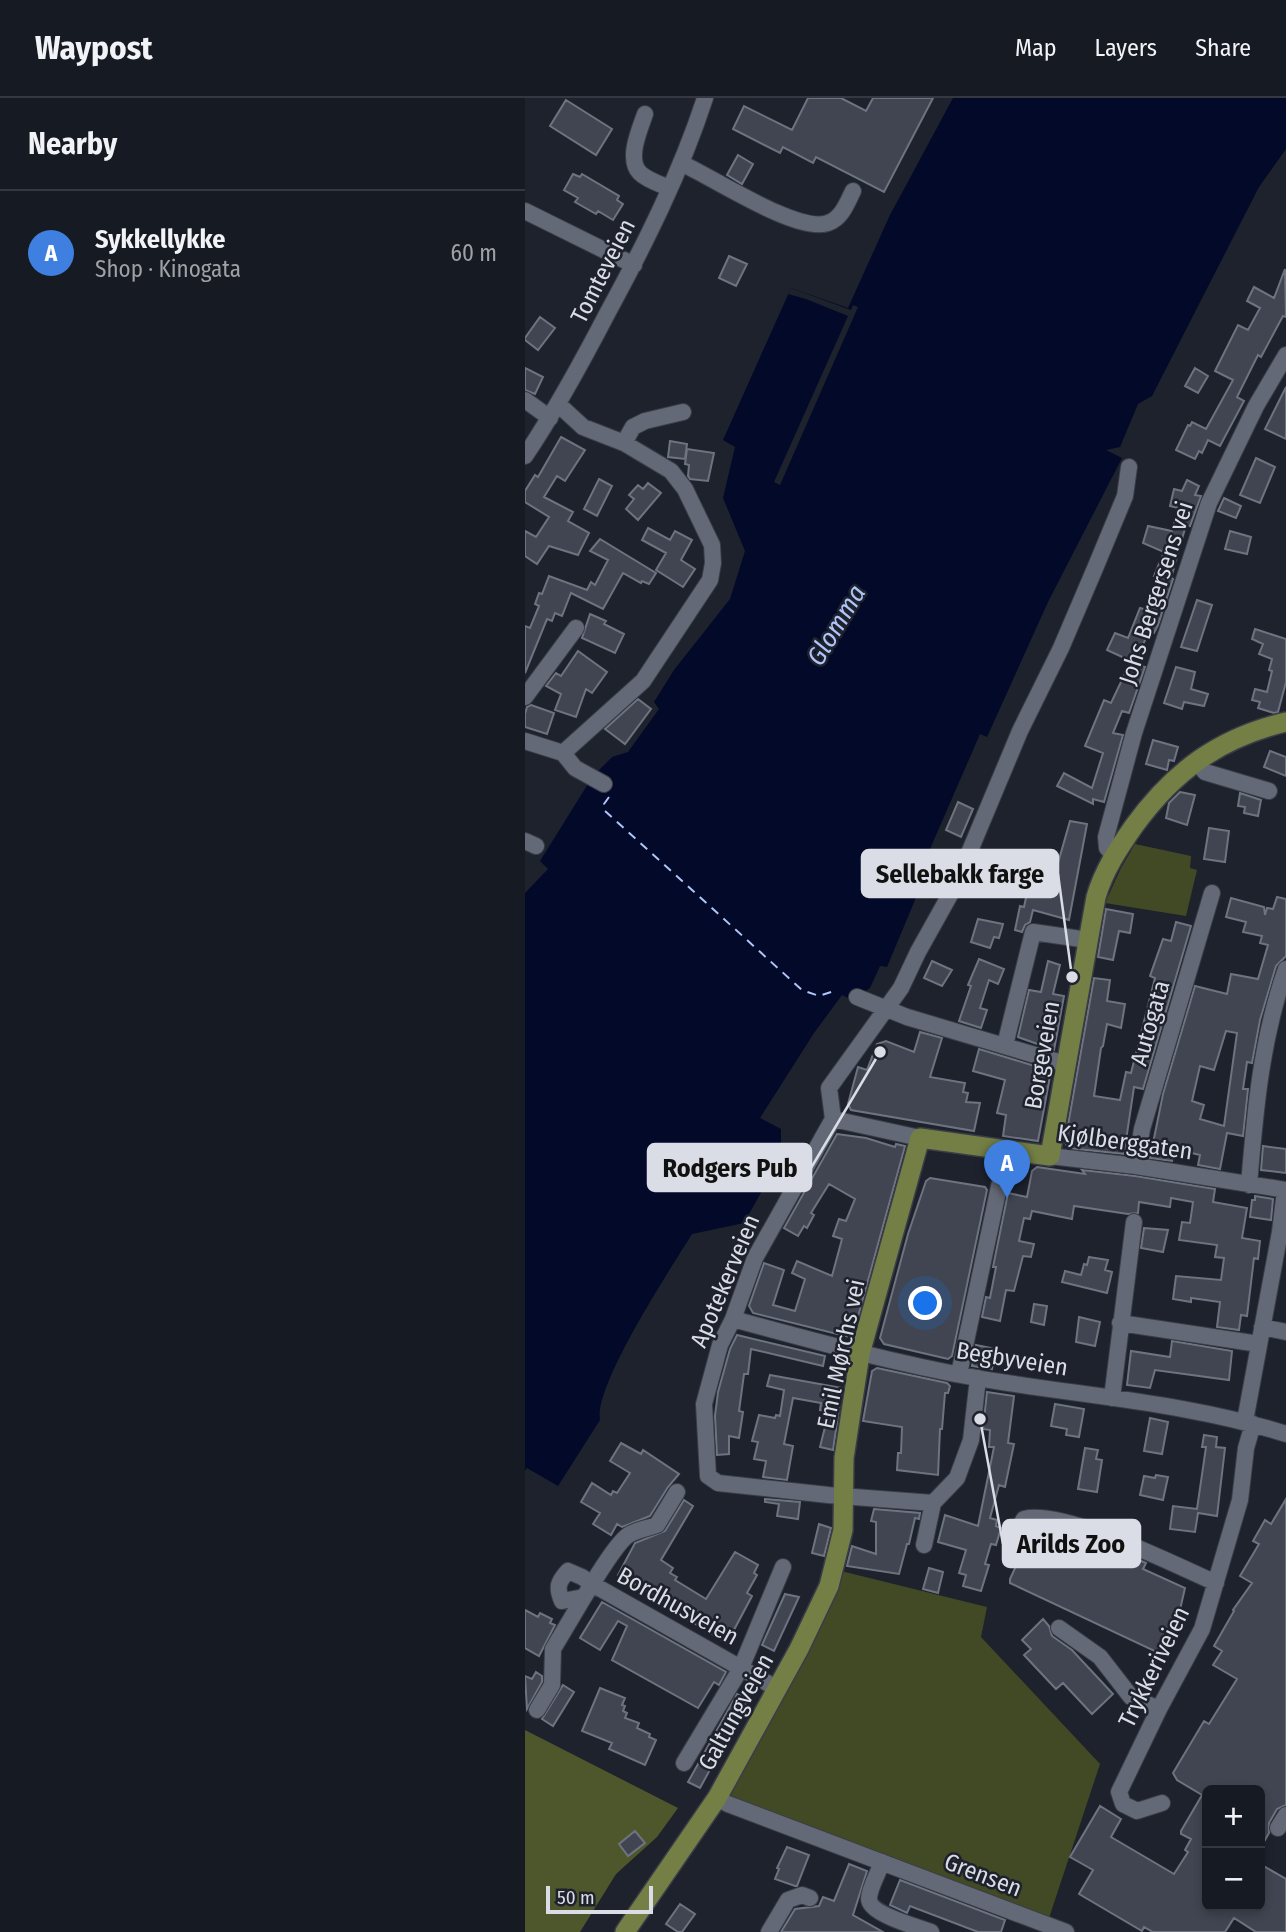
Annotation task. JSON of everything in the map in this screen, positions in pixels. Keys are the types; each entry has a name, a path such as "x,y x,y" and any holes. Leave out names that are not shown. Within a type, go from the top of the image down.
{"main road":[{"name":"Borgeveien","path":"1050,1156 1096,897 1102,877 1114,855 1169,784 1197,762 1237,737 1286,722"},
{"name":"Kjølberggaten","path":"920,1138 1050,1156"},
{"name":"Emil Mørchs vei","path":"845,1496 844,1458 860,1354 920,1138"},
{"name":"Galtungveien","path":"625,1932 717,1798 778,1689 829,1586 843,1530 845,1496"}],"street":[{"name":"Tomteveien","path":"525,456 554,412 634,265 681,163 705,98"},
{"path":"645,114 635,144 636,167 641,174 669,188"},
{"path":"681,163 776,213 806,225 818,226 839,217 853,191"},
{"path":"525,211 634,265"},
{"name":"Johs Bergersens vei","path":"1114,855 1107,848 1106,837 1127,759 1203,520 1256,406 1286,355"},
{"path":"525,400 624,443 671,471 685,489 712,545 710,580 643,681 562,753"},
{"path":"624,443 633,427 645,421 683,412"},
{"path":"833,1119 829,1088 901,988 956,884 1020,731 1061,649 1096,566 1125,496 1129,467"},
{"path":"525,698 576,628"},
{"path":"525,741 562,753 575,768 604,784"},
{"path":"1197,762 1205,772 1269,791"},
{"name":"Autogata","path":"1136,1166 1142,1129 1212,893"},
{"path":"1005,1045 1033,932 1088,940"},
{"path":"1249,1185 1254,1113 1265,1044 1275,1001 1286,970"},
{"path":"857,997 886,1010 1065,1064"},
{"name":"Kjølberggaten","path":"833,1119 920,1138"},
{"name":"Apotekerveien","path":"833,1119 755,1258 733,1320 720,1345 704,1404 708,1476 718,1483 845,1496"},
{"path":"959,1374 1007,1149"},
{"name":"Kjølberggaten","path":"1050,1156 1136,1166 1286,1190"},
{"name":"Trykkeriveien","path":"1162,1803 1137,1811 1123,1804 1119,1792 1202,1629 1240,1500 1261,1336 1286,1190"},
{"path":"1112,1398 1134,1222"},
{"name":"Begbyveien","path":"733,1320 860,1354 978,1378 1249,1422 1286,1434"},
{"path":"1120,1323 1261,1336 1286,1332"},
{"path":"924,1545 933,1503 957,1478 971,1440 978,1378"},
{"path":"537,1710 552,1685 553,1649 606,1559 628,1534 657,1525 677,1492"},
{"path":"845,1496 933,1503"},
{"path":"1014,1538 1024,1519 1038,1516 1101,1533 1216,1583"},
{"path":"684,1763 741,1668 783,1567"},
{"name":"Bordhusveien","path":"588,1591 778,1689"},
{"path":"1059,1628 1100,1657 1131,1697 1159,1709"},
{"name":"Grensen","path":"717,1798 1066,1932"},
{"path":"882,1862 869,1898 871,1906 879,1912 931,1932"},
{"path":"769,1932 788,1900 802,1895 810,1898"}],"green space":[{"path":"1135,844 1191,856 1190,868 1197,870 1186,916 1105,903"},
{"path":"841,1571 987,1607 981,1637 1100,1764 1048,1921 726,1796"},
{"path":"525,1730 678,1808 657,1837 616,1874 580,1932 525,1932"}],"water":[{"name":"Glomma","path":"953,98 1286,98 1286,149 1259,187 1152,396 1138,404 1120,447 1106,450 1122,458 1048,602 987,737 980,734 930,849 949,857 946,867 926,859 921,874 925,876 887,967 880,966 870,988 855,1001 842,995 814,1033 760,1118 781,1129 781,1157 744,1223 692,1234 621,1355 601,1403 600,1420 558,1486 527,1468 525,1471 525,893 548,869 540,861 593,776 612,757 628,752 659,709 654,702 674,670 730,599 745,551 723,498 735,447 723,440 791,288 848,308 890,215"}],"pier":[{"path":"791,288 851,310 853,305 858,307 780,485 774,482 848,316 788,294"}],"building":[{"path":"808,98 841,98 866,111 873,98 933,98 884,192 816,157 813,163 783,147 780,153 733,129 744,106 792,130"},
{"path":"566,100 612,129 596,155 550,126"},
{"path":"738,155 753,164 742,184 727,175"},
{"path":"573,174 580,177 582,174 619,196 617,200 623,204 613,220 575,202 578,198 564,190"},
{"path":"729,256 747,264 736,286 719,278"},
{"path":"1285,269 1286,317 1283,316 1261,357 1258,355 1237,397 1244,401 1220,446 1208,440 1202,453 1199,451 1195,459 1176,450 1192,422 1206,429 1233,380 1215,371 1238,325 1248,330 1260,308 1247,301 1254,287 1274,298"},
{"path":"540,317 555,328 538,350 525,338"},
{"path":"525,368 543,377 535,394 525,390"},
{"path":"1195,368 1208,376 1198,393 1185,386"},
{"path":"1286,387 1286,439 1265,429"},
{"path":"561,437 585,450 565,481 557,476 544,497 573,512 568,521 589,533 578,555 549,546 537,564 525,556 525,531 536,537 549,517 525,502 525,491 535,475 538,477"},
{"path":"670,441 687,444 685,459 668,457"},
{"path":"687,449 714,453 708,481 690,479 688,476 689,465 685,464"},
{"path":"1256,458 1275,467 1260,503 1240,495"},
{"path":"599,479 612,486 597,516 584,509"},
{"path":"1187,480 1199,486 1195,495 1201,496 1190,526 1186,525 1158,625 1154,633 1149,631 1135,663 1145,667 1129,713 1122,711 1113,733 1123,735 1104,802 1093,799 1093,804 1057,786 1064,773 1092,788 1103,753 1085,746 1104,700 1111,703 1131,661 1107,650 1115,633 1128,638 1140,608 1148,610 1158,577 1154,576 1164,552 1143,543 1148,526 1172,531 1178,508 1170,506 1174,489 1182,491"},
{"path":"648,483 661,493 638,520 626,509 634,499 629,495 638,485 643,489"},
{"path":"1224,498 1241,506 1236,518 1218,511"},
{"path":"648,528 670,540 675,531 692,540 681,560 695,569 683,587 656,570 666,553 642,540"},
{"path":"1230,531 1251,537 1247,554 1225,549"},
{"path":"600,539 656,573 649,584 642,581 641,583 623,573 603,609 571,593 562,616 555,613 552,621 547,619 525,673 525,626 530,628 539,606 535,604 539,593 542,594 549,576 587,590 591,582 595,585 608,560 590,551"},
{"path":"1197,600 1212,605 1197,651 1181,647"},
{"path":"590,614 624,634 615,653 582,638"},
{"path":"1255,629 1286,639 1286,682 1278,712 1258,708 1260,702 1252,700 1255,689 1267,692 1272,671 1269,670 1272,659 1259,654 1263,644 1252,639"},
{"path":"578,651 607,672 592,693 586,689 576,717 555,710 561,694 546,686 556,673 561,676"},
{"path":"1176,667 1195,672 1191,689 1208,694 1204,706 1184,702 1182,709 1164,703"},
{"path":"638,699 651,709 625,744 605,729"},
{"path":"531,705 554,713 547,734 525,727 525,714 527,707"},
{"path":"1153,740 1178,747 1174,761 1169,760 1167,770 1146,764"},
{"path":"1270,751 1286,757 1286,776 1264,767"},
{"path":"1180,792 1195,795 1187,825 1166,818 1169,803"},
{"path":"1240,793 1261,800 1258,816 1244,813 1245,807 1238,806"},
{"path":"958,802 973,809 961,837 946,830"},
{"path":"1070,821 1087,824 1069,920 1033,910 1030,922 1022,932 1015,930 1020,906 1024,907 1030,879 1052,884"},
{"path":"1209,828 1229,831 1225,862 1204,859"},
{"path":"1277,897 1286,899 1286,956 1276,966 1260,1020 1252,1063 1247,1062 1243,1089 1248,1089 1243,1136 1227,1133 1220,1169 1198,1165 1200,1155 1175,1149 1172,1161 1150,1158 1163,1094 1195,986 1227,994 1231,974 1258,979 1268,945 1260,943 1262,936 1243,932 1246,922 1226,917 1231,898 1264,907 1265,915 1267,908 1273,909","holes":["1226,1031 1237,1033 1224,1126 1200,1119 1204,1105 1192,1101 1200,1066 1214,1070"]},
{"path":"1106,909 1133,914 1130,933 1119,931 1113,960 1098,957"},
{"path":"978,919 1003,924 999,938 994,937 990,948 971,942"},
{"path":"1176,922 1191,926 1143,1089 1134,1087 1124,1154 1068,1148 1065,1142 1094,978 1110,980 1107,1001 1125,1004 1121,1028 1107,1024 1094,1096 1120,1100 1126,1072 1131,1073 1155,978 1150,976 1163,939 1171,941"},
{"path":"979,959 1004,969 998,984 989,980 980,1008 987,1010 981,1028 959,1021 971,986 968,985"},
{"path":"932,961 952,970 942,986 924,978"},
{"path":"1048,961 1060,965 1053,994 1064,996 1054,1050 1018,1037 1029,990 1041,992"},
{"path":"920,1032 942,1038 930,1077 965,1083 963,1092 968,1093 966,1102 980,1103 974,1131 851,1110 848,1104 858,1067 867,1070 877,1044 886,1041 914,1052"},
{"path":"979,1049 1051,1071 1038,1141 1003,1136 1006,1115 997,1113 1005,1080 973,1071"},
{"path":"837,1134 866,1138 895,1147 896,1144 905,1146 853,1335 849,1337 753,1313 749,1306 764,1263 784,1270 773,1305 795,1311 805,1279 792,1273 797,1261 832,1276 842,1239 833,1236 839,1219 846,1221 855,1199 829,1184 811,1213 814,1215 807,1228 804,1226 798,1236 784,1228"},
{"path":"1263,1146 1286,1149 1286,1173 1261,1170"},
{"path":"1037,1167 1085,1174 1082,1170 1135,1176 1215,1189 1213,1202 1247,1208 1242,1238 1260,1241 1258,1259 1254,1258 1247,1316 1241,1315 1239,1330 1217,1327 1220,1302 1191,1298 1191,1302 1173,1299 1176,1276 1221,1280 1224,1258 1215,1257 1217,1245 1179,1240 1182,1222 1190,1223 1193,1202 1171,1198 1170,1207 1139,1202 1138,1213 1128,1214 1074,1206 1072,1219 1032,1211 1030,1219 1024,1218 1019,1241 1034,1244 1031,1257 1023,1256 1014,1291 1006,1290 1000,1321 982,1317 986,1297 990,1298 996,1267 993,1267 1008,1193 1027,1197 1032,1171"},
{"path":"930,1178 985,1187 987,1190 952,1356 948,1359 884,1344 880,1338 908,1234 926,1181"},
{"path":"1255,1196 1273,1199 1271,1220 1250,1217"},
{"path":"1144,1228 1168,1230 1163,1252 1141,1248"},
{"path":"1089,1257 1108,1260 1105,1270 1112,1272 1107,1293 1062,1282 1065,1271 1081,1275"},
{"path":"1034,1304 1047,1306 1044,1325 1031,1322"},
{"path":"1079,1317 1100,1322 1095,1346 1076,1342"},
{"path":"737,1335 825,1356 823,1366 751,1349 748,1374 744,1374 739,1411 743,1412 739,1438 729,1436 729,1454 717,1455 715,1416 718,1392 730,1349"},
{"path":"1172,1341 1232,1351 1229,1380 1155,1370 1150,1388 1127,1385 1131,1351 1170,1357"},
{"path":"976,1345 996,1349 992,1369 972,1366"},
{"path":"877,1368 947,1383 950,1386 948,1393 945,1393 940,1429 938,1475 897,1470 902,1427 863,1421 872,1371"},
{"path":"770,1375 842,1388 833,1450 820,1447 829,1411 820,1410 821,1403 793,1398 784,1444 793,1446 787,1480 763,1477 766,1461 754,1459 758,1442 752,1441 759,1415 775,1418 776,1415 780,1416 784,1390 767,1386"},
{"path":"987,1392 1014,1396 1008,1443 1014,1444 1005,1487 999,1485 990,1518 997,1520 996,1526 1001,1528 996,1545 991,1544 985,1564 989,1565 981,1591 963,1586 966,1575 959,1573 966,1550 938,1542 945,1515 978,1526 994,1447 989,1447 990,1430 983,1429"},
{"path":"1055,1404 1084,1409 1079,1437 1066,1435 1067,1429 1051,1426"},
{"path":"1150,1418 1168,1422 1162,1454 1144,1451"},
{"path":"1204,1435 1217,1437 1216,1447 1225,1448 1217,1516 1198,1513 1195,1532 1170,1529 1173,1506 1197,1509 1206,1447 1202,1447"},
{"path":"621,1443 641,1454 643,1450 679,1474 650,1516 622,1527 617,1524 611,1535 593,1524 600,1513 581,1502 592,1483 611,1495 613,1491 617,1493 630,1473 610,1461"},
{"path":"1085,1448 1098,1450 1096,1459 1102,1460 1097,1492 1078,1489"},
{"path":"1156,1475 1168,1477 1163,1500 1140,1495 1144,1476 1155,1478"},
{"path":"765,1499 800,1502 798,1519 777,1516 779,1504 765,1502"},
{"path":"1286,1499 1286,1805 1277,1809 1269,1823 1269,1833 1265,1840 1265,1785 1202,1785 1202,1795 1177,1780 1173,1773 1204,1721 1209,1724 1237,1679 1213,1665 1222,1651 1214,1646 1233,1610 1252,1583 1240,1576 1259,1544 1253,1541 1265,1520 1271,1524"},
{"path":"684,1500 693,1506 661,1560 673,1568 670,1573 677,1577 675,1580 706,1599 735,1552 758,1565 754,1573 757,1575 747,1593 752,1596 727,1643 669,1608 671,1605 618,1575 635,1543 665,1531"},
{"path":"874,1509 920,1513 919,1519 915,1518 899,1574 847,1566 852,1546 876,1554 876,1522 871,1521"},
{"path":"819,1524 831,1528 824,1556 812,1553"},
{"path":"1033,1529 1063,1532 1096,1547 1097,1543 1116,1550 1146,1563 1143,1569 1185,1588 1179,1614 1182,1615 1163,1655 1010,1583"},
{"path":"929,1568 943,1572 938,1593 923,1589"},
{"path":"785,1594 799,1597 774,1651 762,1645"},
{"path":"602,1602 726,1672 719,1685 714,1682 698,1708 612,1660 627,1626 618,1621 600,1650 580,1638"},
{"path":"525,1610 538,1617 540,1613 552,1619 550,1623 555,1625 539,1656 525,1648"},
{"path":"1043,1619 1052,1636 1072,1650 1113,1694 1092,1714 1063,1683 1056,1689 1024,1655 1031,1649 1022,1640"},
{"path":"536,1672 542,1676 542,1682 527,1709 525,1676 532,1679"},
{"path":"563,1685 574,1692 553,1726 542,1719"},
{"path":"600,1688 625,1698 622,1705 625,1706 623,1711 627,1713 625,1718 639,1723 637,1728 656,1740 645,1765 609,1749 612,1743 582,1731"},
{"path":"737,1694 748,1700 700,1788 688,1782"},
{"path":"1202,1795 1202,1911 1265,1911 1265,1867 1286,1879 1286,1932 1256,1932 1234,1918 1225,1932 1153,1932 1144,1927 1142,1931 1079,1894 1093,1870 1070,1857 1100,1806 1121,1819 1111,1837 1174,1874 1188,1852 1185,1850 1191,1839 1181,1834"},
{"path":"635,1831 645,1843 628,1856 619,1844"},
{"path":"787,1847 809,1855 797,1886 775,1879"},
{"path":"849,1864 867,1871 853,1915 883,1932 781,1932 795,1909 819,1906 823,1897 834,1901"},
{"path":"900,1880 1005,1920 1001,1932 978,1932 910,1906 907,1913 890,1905"},
{"path":"680,1904 695,1914 682,1932 678,1932 666,1924"}],"ferry route":[{"path":"609,797 604,804 604,810 802,990 819,996 834,991"}],"place":[{"name":"Sellebakk farge","path":"1072,977"},
{"name":"Rodgers Pub","path":"880,1052"},
{"name":"Sykkellykke","path":"1007,1198"},
{"name":"Arilds Zoo","path":"980,1419"}]}
